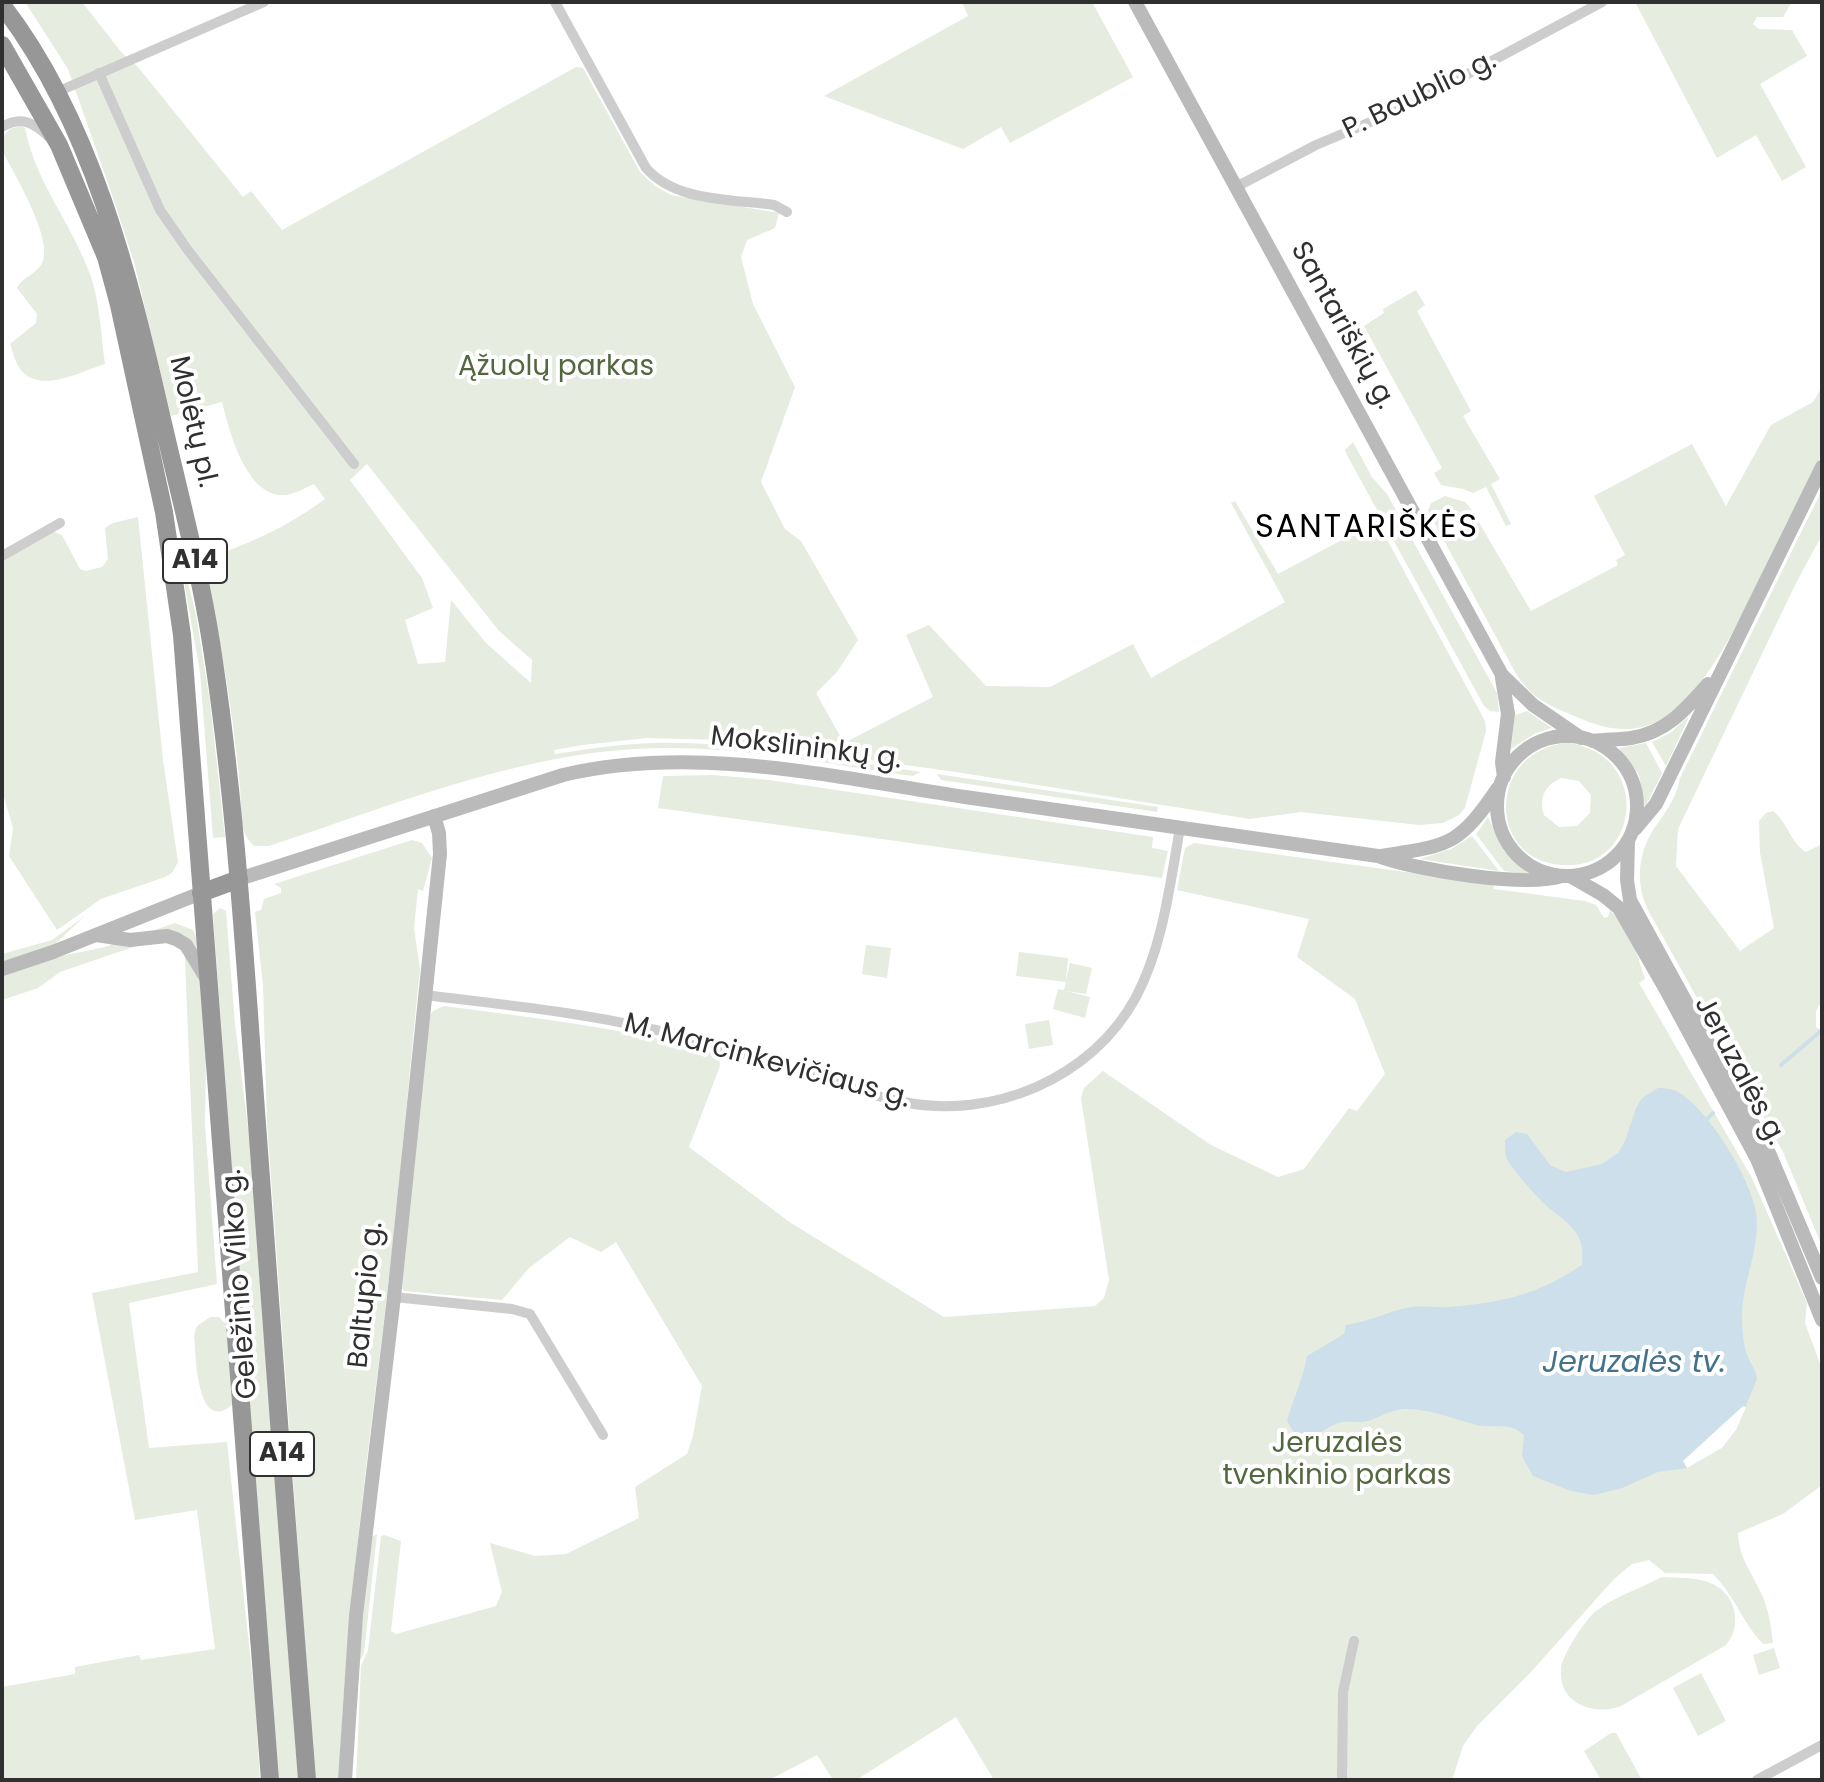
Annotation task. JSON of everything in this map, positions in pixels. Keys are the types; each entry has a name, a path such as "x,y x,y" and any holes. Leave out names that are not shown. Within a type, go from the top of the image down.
{"highway":[{"name":"Molėtų pl.","path":"2,5 57,92 106,212 135,299 211,642 239,879"},
{"name":"Molėtų pl.","path":"2,45 59,145 106,257 119,305 164,512 182,635 201,893"},
{"path":"201,893 239,879"},
{"name":"Geležinio Vilko g.","path":"239,879 307,1780"},
{"name":"Geležinio Vilko g.","path":"201,893 270,1780"}],"main road":[{"name":"Santariškių g.","path":"1135,2 1502,675 1533,705 1587,740"},
{"path":"1719,672 1679,715 1658,730 1628,739 1587,740 1566,736 1536,744 1523,752 1503,781 1498,802 1498,818 1510,846 1532,867 1566,876 1598,869 1620,853 1656,804 1822,467"},
{"name":"Santariškių g.","path":"1502,675 1508,714 1502,762 1503,781"},
{"path":"1587,740 1618,759 1634,786 1637,801 1630,837"},
{"name":"Mokslininkų g.","path":"239,879 578,772 615,764 663,760 776,769 1378,856 1409,866 1527,882 1566,876"},
{"name":"Mokslininkų g.","path":"1378,856 1431,848 1456,838 1479,816 1503,781"},
{"name":"Baltupio g.","path":"345,1780 356,1616 394,1297 440,854 434,816"},
{"name":"Jeruzalės g.","path":"1630,837 1627,880 1630,900 1769,1153 1822,1278"},
{"name":"Jeruzalės g.","path":"1566,876 1603,895 1619,908 1757,1159 1822,1320"},
{"path":"2,969 201,893"},
{"path":"95,935 130,940 167,936 176,939 186,945 208,981"}],"street":[{"path":"57,92 264,2"},
{"path":"555,2 646,168 657,181 676,191 774,205 787,212"},
{"name":"P. Baublio g.","path":"1236,187 1316,145 1406,107 1602,2"},
{"path":"99,73 160,210 354,464"},
{"path":"2,127 12,121 30,122 59,145"},
{"path":"2,556 60,523"},
{"name":"M. Marcinkevičiaus g.","path":"425,995 629,1022 903,1102 941,1106 989,1102 1038,1088 1059,1076 1097,1046 1125,1014 1136,997 1153,955 1180,828"},
{"path":"394,1297 512,1309 530,1314 603,1435"},
{"path":"1342,1780 1343,1692 1354,1641"},
{"path":"1757,1780 1822,1745"}],"green space":[{"name":"Ąžuolų parkas","path":"25,2 82,2 243,197 251,191 282,230 576,67 583,68 640,172 655,186 671,195 779,213 775,228 747,240 741,257 753,304 795,387 761,482 785,529 801,541 858,640 837,672 816,693 844,743 933,697 906,635 929,625 986,686 1050,687 1133,644 1151,678 1285,602 1231,503 1235,501 1278,574 1377,521 1485,721 1486,731 1465,808 1459,815 1443,823 1419,825 1301,812 1250,819 956,772 723,740 647,738 554,750 555,754 641,744 720,745 921,772 913,776 774,755 704,749 634,749 587,754 495,773 269,846 254,846 245,833 241,818 230,701 203,560 266,534 325,499 314,484 285,495 271,493 260,486 235,445 222,402 171,416 134,262 68,69","holes":["367,464 499,631 532,660 531,683 486,643 451,600 445,662 418,664 405,620 433,608 422,578 350,480"]},
{"path":"962,2 1092,2 1133,77 1010,143 1001,127 963,149 824,96 968,16"},
{"path":"1635,2 1792,2 1783,17 1757,17 1753,24 1759,29 1792,30 1807,56 1760,84 1806,167 1782,181 1756,135 1717,158"},
{"path":"25,128 37,167 91,277 105,364 49,381 28,377 15,360 10,344 36,323 37,314 17,288 41,265 44,250 37,221 2,150 2,137 10,129"},
{"path":"1416,290 1425,305 1417,311 1471,411 1463,416 1500,479 1491,484 1511,524 1506,526 1486,487 1473,493 1441,485 1434,473 1442,468 1364,326 1384,313 1383,309"},
{"path":"1822,387 1822,447 1814,472 1716,661 1678,707 1648,725 1617,729 1597,725 1558,709 1527,688 1515,672 1428,511 1431,503 1445,496 1465,502 1531,611 1618,565 1616,560 1625,555 1594,496 1692,444 1726,506 1771,425 1813,402"},
{"path":"1353,442 1372,477 1387,494 1497,693 1499,712 1490,711 1484,706 1347,455 1345,450"},
{"path":"1822,490 1822,535 1678,829 1676,866 1740,951 1774,928 1760,853 1759,821 1766,813 1773,811 1806,852 1822,844 1822,1000 1816,1011 1816,1027 1822,1031 1822,1246 1783,1152 1649,912 1641,889 1640,866 1651,833 1675,796 1680,778"},
{"path":"138,517 163,760 178,862 172,873 165,877 101,899 57,930 9,856 13,828 2,790 2,561 52,531 62,535 80,569 86,571 102,567 108,559 105,528"},
{"path":"174,525 196,615 210,702 225,837 213,838 200,672"},
{"path":"1527,711 1552,728 1534,734 1511,749 1515,715"},
{"path":"1688,717 1666,766 1652,742 1670,733"},
{"path":"1568,743 1595,752 1614,768 1624,788 1626,810 1621,832 1608,850 1588,862 1562,865 1537,859 1519,845 1509,826 1506,804 1511,783 1522,764 1542,750","holes":["1561,778 1579,781 1591,795 1590,813 1577,826 1559,827 1544,815 1544,793"]},
{"path":"1646,743 1662,773 1645,807 1639,775 1619,748"},
{"path":"937,774 1158,807 1157,812 941,780"},
{"path":"713,775 769,780 1153,837 1152,848 1168,851 1162,878 658,808 663,776"},
{"path":"1488,817 1504,851 1532,875 1504,871 1476,834"},
{"path":"1472,836 1499,871 1420,859 1451,849"},
{"path":"412,840 422,843 432,858 423,891 418,889 414,928 420,969 353,1591 339,1780 315,1780 267,1123 263,986 255,912 261,910 264,899 281,893 281,888 274,884"},
{"name":"Jeruzalės tvenkinio parkas","path":"1194,843 1493,884 1494,889 1585,901 1596,905 1604,918 1608,917 1610,910 1615,915 1635,948 1645,979 1639,983 1752,1178 1807,1303 1805,1323 1822,1369 1822,1485 1783,1514 1738,1533 1743,1557 1766,1605 1773,1643 1763,1644 1713,1574 1665,1573 1649,1560 1632,1564 1614,1579 1531,1672 1477,1726 1463,1746 1452,1780 994,1780 956,1717 856,1780 833,1780 817,1755 769,1780 356,1780 361,1666 368,1650 381,1536 401,1541 391,1631 396,1634 496,1606 502,1592 490,1543 535,1556 566,1554 639,1518 635,1487 687,1454 702,1386 616,1242 601,1252 570,1237 529,1268 502,1300 404,1291 428,1018 433,1011 444,1006 548,1020 651,1037 719,1053 720,1066 689,1147 791,1223 944,1317 1095,1306 1104,1298 1109,1280 1081,1098 1084,1088 1103,1071 1211,1145 1278,1177 1304,1169 1349,1108 1357,1111 1385,1074 1355,999 1297,957 1309,919 1177,890 1185,848"},
{"path":"220,908 226,911 235,1024 251,1151 298,1780 277,1780 213,914"},
{"path":"85,916 54,945 2,963 2,954 52,940"},
{"path":"175,923 193,930 198,941 206,1049 205,1124 217,1284 129,1303 149,1448 227,1442 255,1700 260,1780 2,1780 2,1687 75,1674 75,1667 139,1655 141,1660 215,1649 197,1510 135,1520 92,1293 198,1272 184,937 177,932 60,972 38,988 2,1000 2,976 57,957 105,947"},
{"path":"866,945 891,948 887,978 862,974"},
{"path":"1019,952 1068,958 1066,980 1070,963 1092,968 1086,994 1066,991 1090,997 1085,1018 1053,1009 1058,989 1064,990 1066,982 1016,976"},
{"path":"1049,1020 1053,1045 1029,1049 1025,1024"},
{"path":"210,1317 219,1317 226,1324 232,1405 220,1411 211,1409 205,1401 196,1358 194,1335 197,1326"},
{"path":"377,1534 364,1653 358,1664 372,1537"},
{"path":"1662,1577 1691,1578 1717,1586 1734,1609 1732,1637 1726,1645 1621,1706 1589,1708 1572,1699 1562,1681 1562,1663 1586,1622 1611,1601"},
{"path":"1774,1648 1780,1668 1759,1675 1753,1655"},
{"path":"1701,1673 1726,1721 1698,1736 1673,1688"},
{"path":"1611,1733 1616,1733 1642,1780 1601,1780 1584,1751"}],"water":[{"name":"Jeruzalės tv.","path":"1658,1088 1674,1090 1688,1099 1713,1127 1736,1163 1756,1212 1756,1238 1742,1314 1745,1347 1757,1379 1736,1430 1722,1448 1687,1468 1658,1472 1622,1488 1594,1495 1571,1491 1533,1476 1522,1456 1524,1435 1507,1427 1477,1425 1432,1412 1404,1409 1367,1421 1338,1423 1305,1440 1295,1434 1287,1421 1307,1356 1344,1334 1346,1325 1411,1307 1448,1307 1518,1296 1550,1284 1582,1265 1579,1237 1514,1170 1506,1157 1505,1140 1516,1132 1527,1134 1550,1165 1566,1172 1602,1164 1618,1153 1642,1098"}],"pier":[{"path":"1743,1406 1746,1407 1736,1430 1722,1448 1687,1468 1683,1461"}],"waterway":[{"path":"1781,1065 1822,1030"},
{"path":"1707,1119 1713,1113"}],"district":[{"name":"SANTARIŠKĖS","path":"1367,529"}]}
